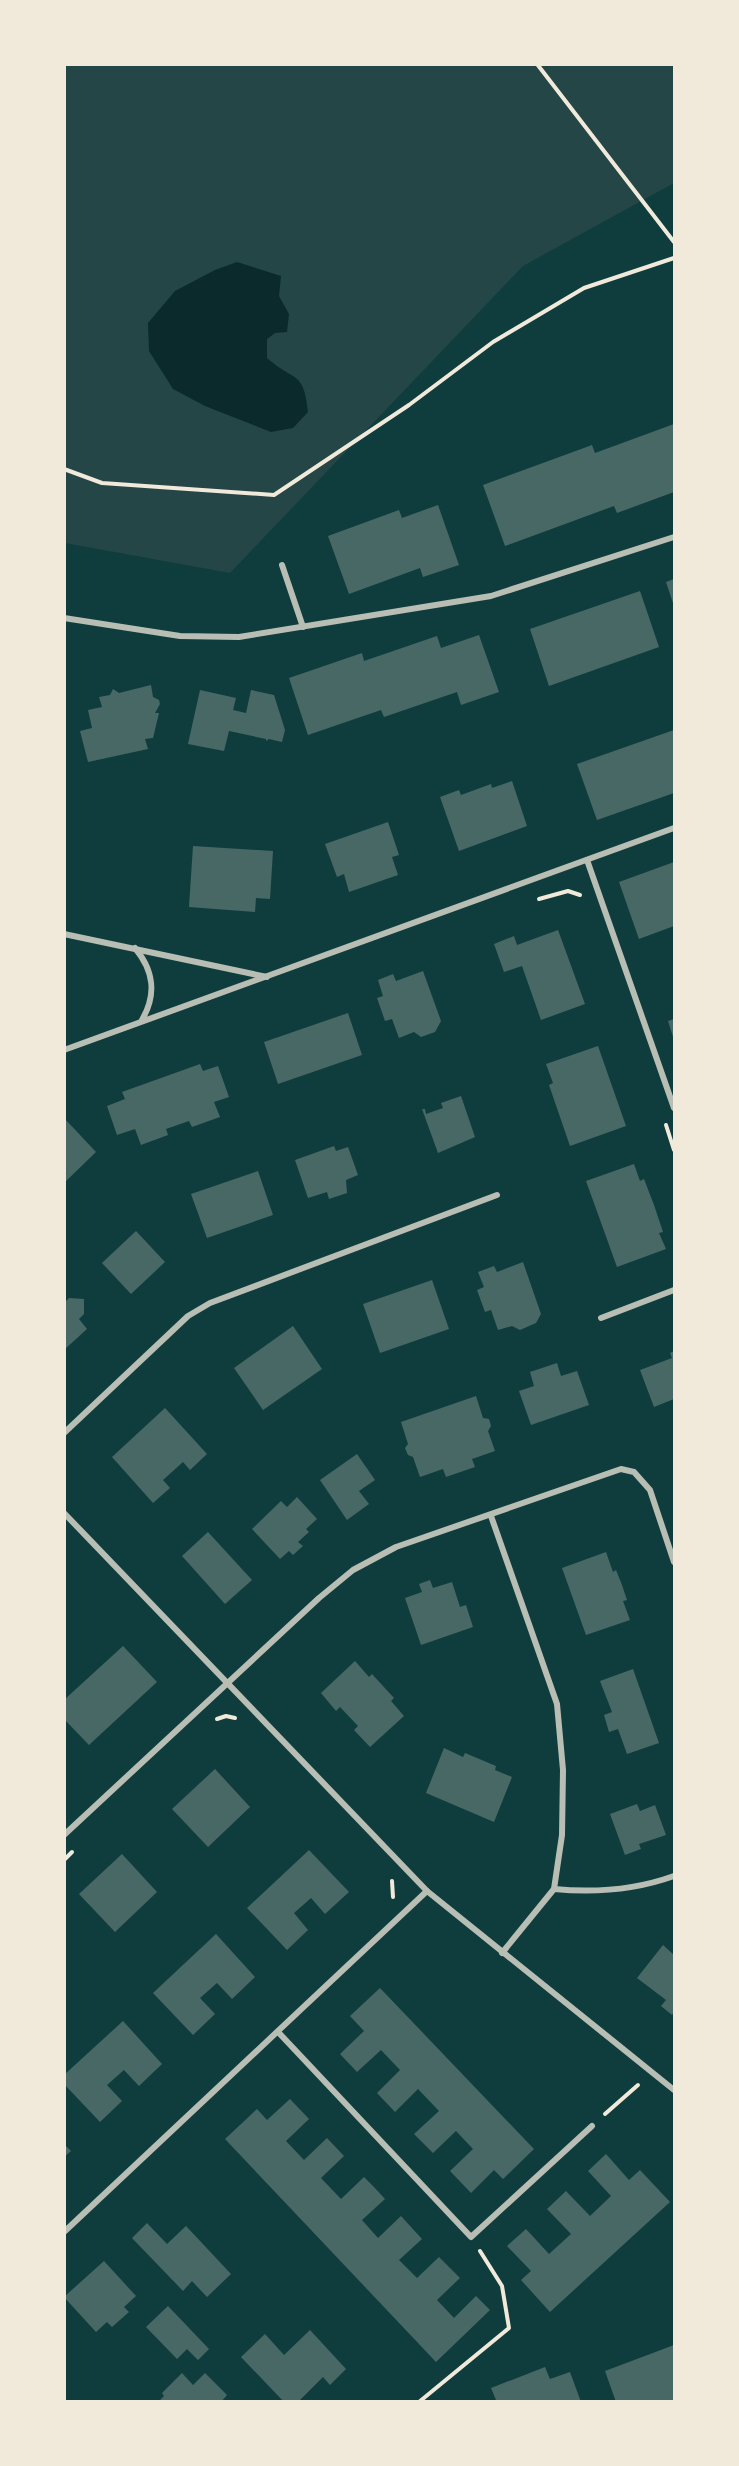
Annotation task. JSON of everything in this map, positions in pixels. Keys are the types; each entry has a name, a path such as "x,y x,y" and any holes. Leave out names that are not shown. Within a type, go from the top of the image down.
{"street":[{"path":"64,618 180,636 239,637 492,596 675,537"},
{"path":"282,565 303,627"},
{"path":"64,1050 675,828"},
{"path":"587,860 675,1108"},
{"path":"64,934 268,977"},
{"path":"135,948 149,968 152,982 152,999 142,1021"},
{"path":"64,1433 188,1316 210,1303 497,1195"},
{"path":"601,1318 675,1290"},
{"path":"64,1835 319,1598 353,1570 396,1547 491,1516 621,1468 634,1472 650,1490 675,1562"},
{"path":"64,1514 427,1892 675,2090"},
{"path":"491,1516 557,1704 563,1770 562,1834 554,1889 502,1953"},
{"path":"554,1889 593,1891 621,1889 675,1876"},
{"path":"64,2232 427,1892"},
{"path":"279,2033 471,2237 592,2126"}],"path":[{"path":"537,64 675,242"},
{"path":"64,469 102,483 274,495 410,405 493,342 584,288 675,258"},
{"path":"532,902 568,891 578,893 588,900"},
{"path":"663,1116 675,1150"},
{"path":"213,1721 226,1716 236,1719"},
{"path":"64,1860 73,1852"},
{"path":"392,1880 394,1892 391,1903 403,1914"},
{"path":"629,2077 647,2092"},
{"path":"592,2126 638,2084"},
{"path":"419,2402 509,2328 501,2286 471,2237"}],"shaded area":[{"path":"64,65 674,65 674,183 523,266 230,573 65,543"},
{"path":"237,262 281,276 279,296 289,314 287,332 275,333 267,339 267,358 296,378 304,389 308,412 293,428 271,432 205,406 173,389 149,351 148,323 175,291 215,270"}],"building":[{"path":"674,424 674,492 617,513 614,506 505,546 483,485 592,445 595,453"},
{"path":"438,505 459,565 423,577 420,568 349,594 328,536 399,510 402,518"},
{"path":"674,579 674,606 666,582"},
{"path":"640,591 659,647 549,686 530,629"},
{"path":"479,635 499,692 461,705 457,692 384,717 381,710 308,735 289,678 362,653 364,661 437,636 441,648"},
{"path":"151,685 153,697 159,700 160,704 155,713 159,713 153,738 145,739 148,749 88,762 80,731 92,728 88,710 102,707 99,697 110,695 113,689 119,693"},
{"path":"200,690 236,698 233,710 246,713 251,690 274,695 285,730 282,742 269,739 266,741 266,739 229,731 224,751 188,744"},
{"path":"674,730 674,793 597,820 577,764"},
{"path":"512,781 527,826 459,851 440,797 459,790 461,795 491,784 492,788"},
{"path":"388,822 399,855 392,857 398,875 349,892 344,874 337,877 325,844"},
{"path":"193,846 273,851 270,899 256,898 255,912 189,907"},
{"path":"674,862 674,926 639,939 619,882"},
{"path":"558,930 585,1004 541,1020 522,966 504,972 494,944 514,936 517,945"},
{"path":"423,971 441,1021 435,1032 421,1037 414,1032 399,1038 392,1019 385,1021 377,998 383,996 378,980 393,974 396,981"},
{"path":"348,1013 362,1055 278,1084 264,1042"},
{"path":"674,1019 674,1040 668,1021"},
{"path":"598,1046 626,1126 570,1146 549,1085 553,1083 546,1064"},
{"path":"200,1064 203,1071 218,1066 229,1097 214,1102 220,1117 192,1127 189,1121 166,1129 168,1135 141,1145 135,1129 117,1135 107,1106 125,1099 122,1092"},
{"path":"461,1096 475,1137 438,1153 422,1109 425,1109 426,1114 443,1108 441,1103"},
{"path":"64,1118 96,1152 64,1183"},
{"path":"334,1146 336,1151 348,1147 358,1175 346,1180 347,1193 329,1199 327,1192 308,1198 295,1160"},
{"path":"634,1164 640,1181 644,1179 654,1205 663,1232 659,1233 666,1249 617,1267 586,1181"},
{"path":"258,1171 273,1215 207,1238 191,1194"},
{"path":"136,1231 165,1262 131,1294 102,1263"},
{"path":"523,1262 541,1314 536,1323 520,1330 512,1326 498,1330 491,1310 485,1312 477,1290 484,1287 478,1272 494,1266 497,1272"},
{"path":"432,1280 449,1329 380,1353 363,1304"},
{"path":"69,1298 84,1299 84,1314 79,1319 87,1329 64,1350 64,1303"},
{"path":"293,1326 322,1369 263,1410 234,1368"},
{"path":"674,1351 674,1399 654,1407 640,1370 672,1358 670,1353"},
{"path":"557,1363 561,1376 577,1371 589,1405 531,1425 519,1391 534,1386 530,1372"},
{"path":"476,1396 483,1418 489,1419 491,1426 488,1431 495,1451 472,1459 475,1467 446,1477 443,1469 420,1477 413,1457 408,1455 405,1448 408,1444 401,1422"},
{"path":"165,1408 207,1454 190,1470 183,1462 163,1480 170,1488 153,1503 112,1457"},
{"path":"357,1454 375,1480 359,1491 369,1504 347,1520 320,1480"},
{"path":"297,1497 317,1519 306,1529 309,1532 298,1542 303,1546 293,1555 289,1551 280,1559 252,1529 281,1501 287,1507"},
{"path":"208,1532 252,1580 225,1604 182,1556"},
{"path":"606,1552 613,1572 616,1570 622,1585 627,1600 623,1601 630,1620 586,1635 562,1568"},
{"path":"430,1580 433,1588 452,1582 460,1607 466,1605 473,1627 421,1645 405,1598 422,1592 419,1584"},
{"path":"123,1646 157,1682 89,1745 64,1719 64,1700"},
{"path":"355,1661 369,1677 372,1674 394,1698 391,1701 404,1716 370,1747 354,1730 358,1726 340,1707 336,1711 321,1693"},
{"path":"633,1669 659,1743 627,1754 618,1729 609,1732 604,1715 612,1712 600,1681"},
{"path":"444,1748 463,1757 465,1753 496,1766 495,1770 512,1777 494,1822 426,1793"},
{"path":"215,1769 250,1807 208,1847 172,1809"},
{"path":"637,1804 640,1811 655,1805 666,1835 639,1844 641,1849 625,1855 610,1814"},
{"path":"309,1850 349,1892 325,1914 311,1898 294,1913 308,1930 287,1950 247,1908"},
{"path":"122,1854 157,1892 115,1932 79,1894"},
{"path":"216,1934 255,1977 232,1999 217,1983 200,1998 215,2014 193,2035 153,1993"},
{"path":"663,1945 674,1955 674,2012 672,2015 661,2006 666,2000 637,1978"},
{"path":"380,1988 534,2149 503,2179 494,2170 471,2193 450,2171 473,2149 456,2131 433,2153 414,2134 439,2111 418,2089 395,2112 377,2093 400,2070 381,2050 357,2072 340,2054 364,2031 350,2016"},
{"path":"123,2021 162,2064 139,2086 124,2070 107,2085 122,2101 100,2122 64,2084 64,2075"},
{"path":"290,2099 309,2119 286,2141 304,2160 327,2138 344,2156 321,2178 341,2199 364,2177 374,2187 385,2199 362,2220 378,2238 401,2216 422,2239 399,2260 417,2278 439,2257 460,2278 437,2300 454,2318 476,2296 490,2310 436,2362 225,2139 257,2109 267,2120"},
{"path":"64,2144 71,2151 64,2157"},
{"path":"606,2154 629,2180 640,2170 670,2202 550,2312 521,2280 531,2271 507,2246 526,2229 549,2254 571,2234 547,2209 566,2191 590,2216 611,2196 588,2171"},
{"path":"147,2223 167,2244 186,2226 231,2274 207,2297 192,2281 183,2291 132,2238"},
{"path":"104,2261 136,2296 124,2307 129,2312 112,2327 107,2322 96,2332 64,2297"},
{"path":"168,2306 209,2349 198,2360 187,2349 177,2359 146,2327"},
{"path":"310,2330 346,2369 330,2385 323,2377 298,2402 284,2402 241,2357 265,2334 284,2355"},
{"path":"674,2345 674,2402 616,2402 605,2371"},
{"path":"545,2367 550,2379 570,2372 581,2402 491,2402 496,2400 491,2388"},
{"path":"182,2373 193,2385 205,2373 227,2395 221,2402 158,2402 164,2396 162,2393"}]}
